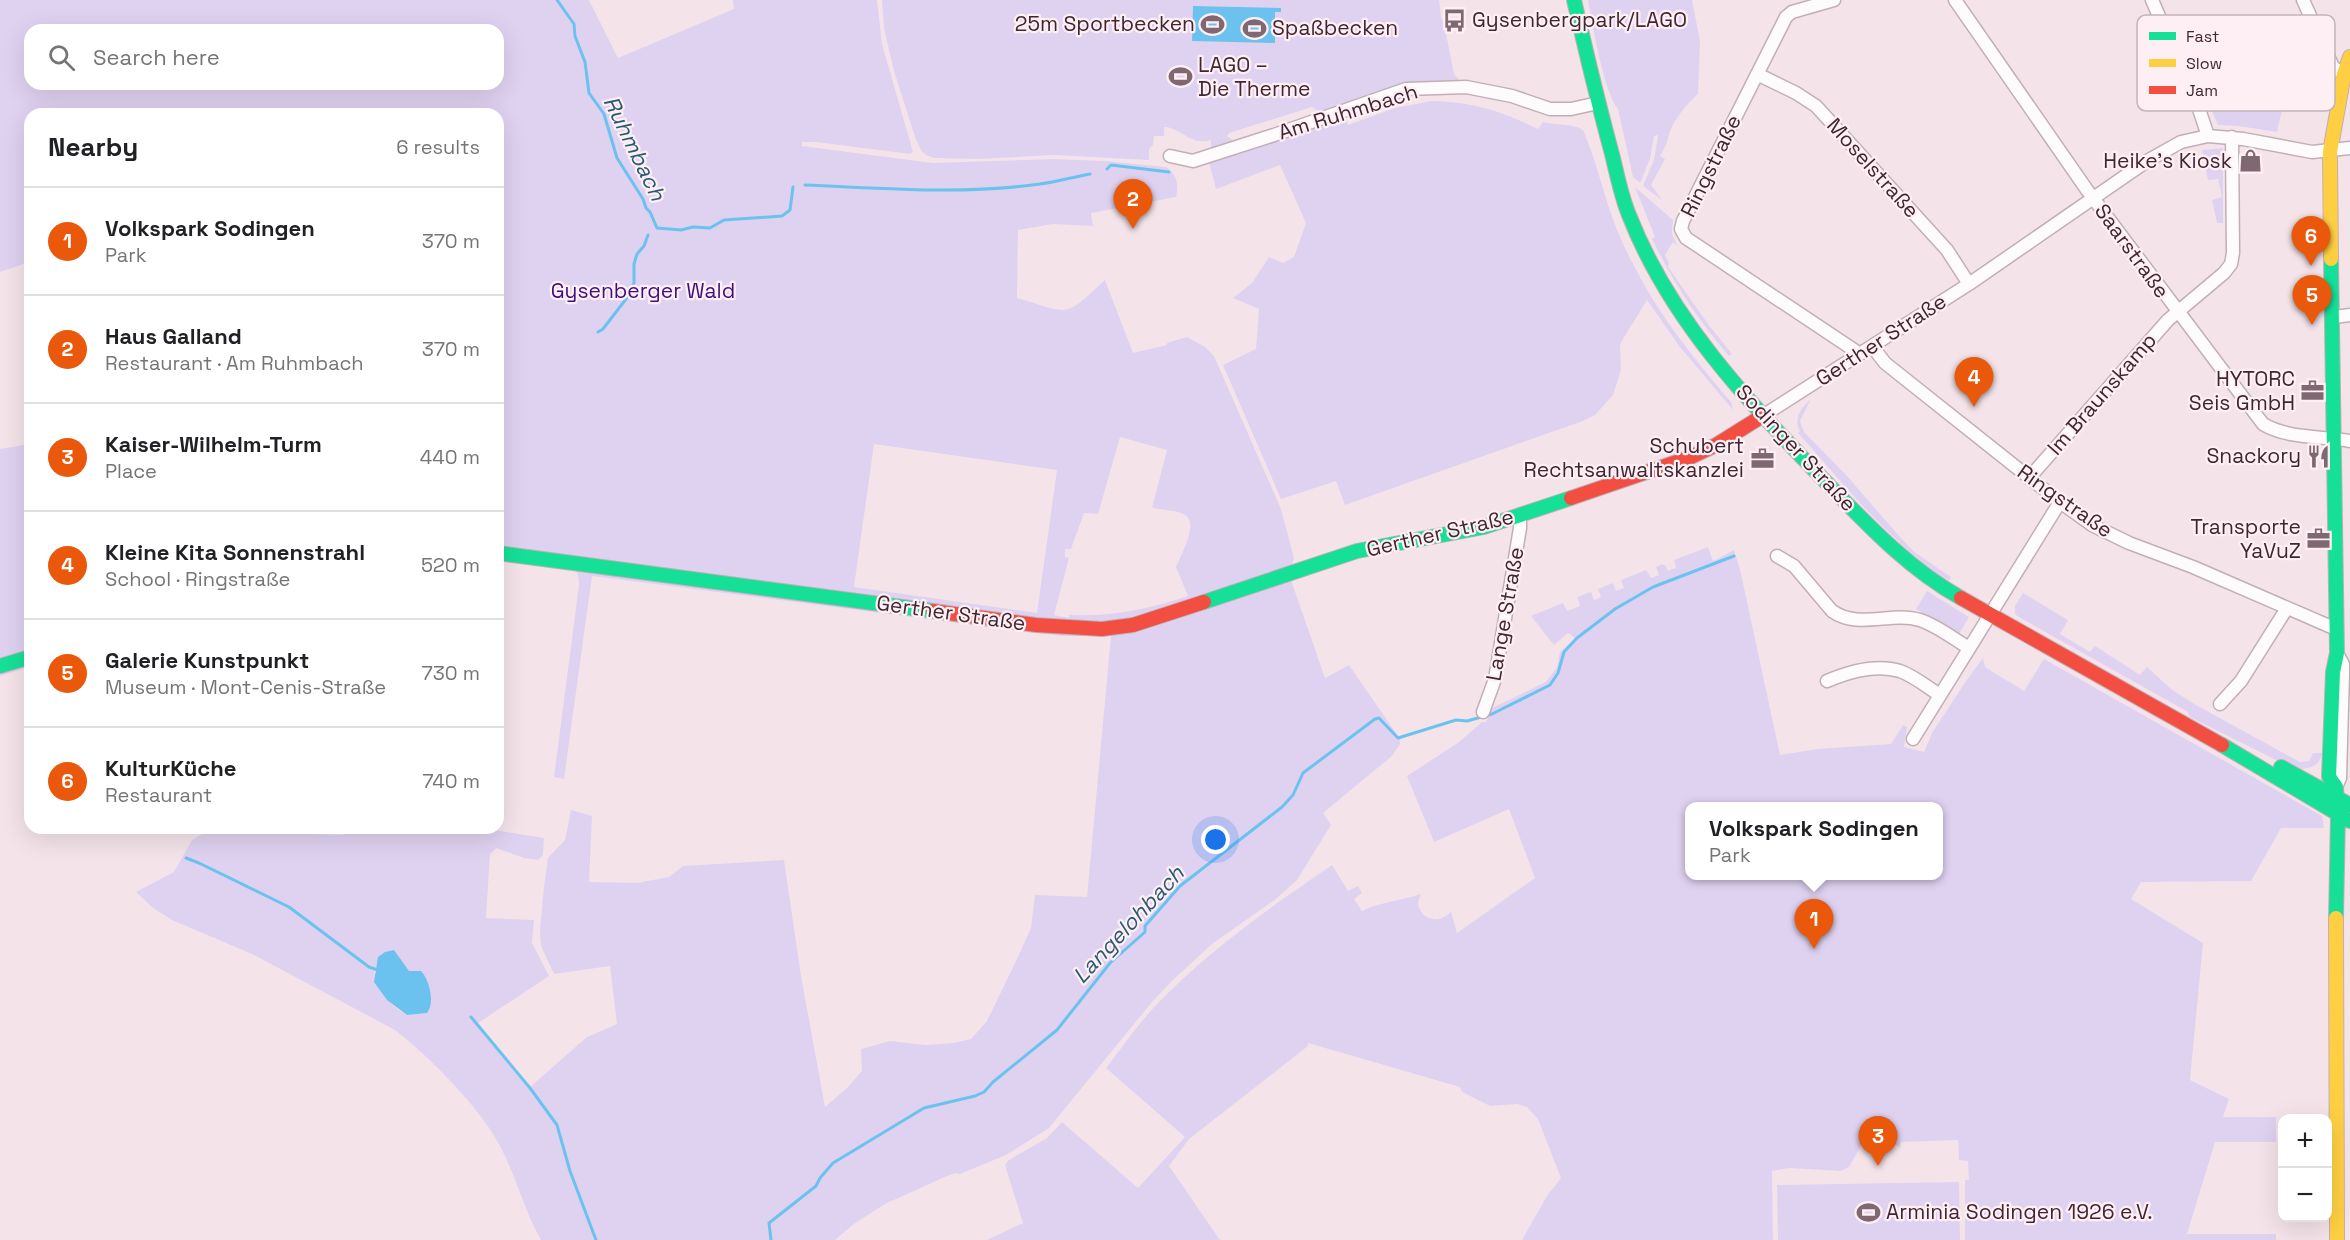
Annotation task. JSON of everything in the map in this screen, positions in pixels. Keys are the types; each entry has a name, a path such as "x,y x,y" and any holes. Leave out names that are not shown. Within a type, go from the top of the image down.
{"street":[{"name":"Sodinger Straße","path":"1574,0 1623,197 1641,246 1655,273 1701,343 1782,436 1890,546 1939,586 2211,737 2344,818"},
{"name":"Ringstraße","path":"1834,0 1792,12 1786,17 1683,220 1681,229 1686,238 1860,354"},
{"name":"Saarstraße","path":"1955,0 2092,198 2264,424 2288,434 2350,441"},
{"path":"2152,0 2158,15"},
{"path":"2303,0 2310,15"},
{"path":"2337,1240 2335,946 2344,818 2329,777 2332,672 2341,650 2336,629 2334,317 2330,152 2344,74 2350,57"},
{"path":"2335,68 2344,74"},
{"name":"Moselstraße","path":"1757,74 1796,93 1816,106 1947,250 1969,284"},
{"name":"Am Ruhmbach","path":"1170,156 1193,161 1406,89 1466,87 1512,96 1550,109 1571,109 1598,103"},
{"path":"2200,111 2208,136"},
{"name":"Gerther Straße","path":"504,555 1036,625 1102,629 1143,622 1357,551 1484,527 1691,457 1716,445 1969,284 2147,161 2189,140 2208,136 2232,137 2312,152 2330,152 2350,148"},
{"name":"Im Braunskamp","path":"2029,478 2168,320 2224,273 2232,260 2232,137"},
{"path":"2334,317 2350,315"},
{"name":"Ringstraße","path":"1872,346 1885,363 2029,478 2092,525 2129,543 2193,567 2336,629"},
{"path":"1913,740 2060,502"},
{"name":"Lange Straße","path":"1483,712 1495,679 1520,528 1520,515"},
{"path":"1777,556 1794,566 1838,616 1856,620 1918,620 1969,648"},
{"path":"2220,704 2241,681 2287,608"},
{"path":"0,666 24,659"},
{"path":"1827,681 1856,671 1890,669 1906,674 1940,695"},
{"name":"Sodinger Straße","path":"2211,737 2242,747 2336,792 2350,805"}],"green space":[{"name":"Gysenberger Wald","path":"0,0 589,0 618,58 734,9 733,0 877,0 882,44 913,152 910,154 816,142 802,142 802,146 933,163 1053,159 1105,161 1166,167 1173,173 1177,188 1176,197 1091,213 1093,226 1053,224 1018,230 1017,298 1052,309 1069,309 1105,280 1133,353 1167,345 1167,343 1187,337 1205,347 1214,356 1281,509 1294,558 1291,580 1325,678 1349,665 1400,739 1400,744 1392,756 1323,813 1331,825 1297,880 1276,899 1212,944 1173,980 1152,1002 1049,1128 1006,1155 960,1174 947,1176 885,1204 855,1223 835,1240 541,1240 507,1160 493,1134 461,1093 407,1040 395,1030 252,954 172,920 153,908 136,892 174,872 192,840 202,834 504,834 504,832 544,838 543,855 538,860 524,858 496,848 490,854 486,918 534,920 532,943 549,976 478,1023 530,1087 587,1037 617,1024 610,966 554,974 541,946 540,931 548,858 565,840 571,810 592,816 589,882 637,883 669,877 683,866 784,860 801,976 825,1107 862,1071 861,1049 890,1041 925,1045 971,1039 987,1021 1031,928 1035,895 1087,897 1111,636 1062,636 592,576 564,779 554,777 579,585 578,574 575,570 504,562 504,108 24,108 24,264 0,272","holes":["1120,437 1167,450 1152,508 1177,512 1189,519 1188,540 1176,567 1188,596 1159,605 1115,613 1069,615 1069,618 1054,615 1069,558 1065,557 1065,549 1071,549 1084,513 1098,514","874,444 1057,470 1037,613 854,587","378,965 409,971 427,1013 407,1015 395,1007 379,986 374,972"]},
{"name":"LAGO – Die Therme","path":"882,0 1439,0 1454,74 1460,81 1412,84 1321,113 1312,107 1229,133 1227,136 1234,141 1211,148 1211,140 1197,141 1176,130 1164,127 1164,136 1154,136 1153,145 1149,149 1149,160 1054,155 978,159 934,158 921,150 915,137 894,71 884,28"},
{"path":"1588,0 1692,0 1700,41 1698,94 1674,123 1660,156 1665,159 1651,185 1663,201 1643,186 1654,160 1658,135 1654,136 1650,159 1640,183 1633,177 1618,109 1603,74"},
{"path":"1432,101 1461,103 1487,109 1538,129 1543,122 1583,130 1617,230 1640,278 1681,341 1731,402 1733,410 1680,347 1647,300 1620,344 1621,370 1613,395 1595,415 1345,505 1336,481 1281,499 1223,365 1256,349 1259,309 1233,298 1252,283 1269,257 1283,263 1294,257 1306,223 1280,165 1216,189 1209,162 1344,115 1348,125 1395,108"},
{"path":"2212,111 2282,111 2277,132 2218,125"},
{"path":"2223,148 2223,223 2217,223 2212,200 2222,197 2218,179 2208,180 2202,150"},
{"path":"1635,187 1673,220 1672,233 1677,246 1673,242 1665,255 1669,263 1668,267 1732,354 1729,356 1707,329 1669,270 1652,239 1655,237"},
{"path":"1811,399 1800,421 1804,432 1847,476 1913,551 1951,577 1949,581 1906,549 1887,531 1798,433 1800,431 1797,422 1799,413"},
{"path":"24,445 24,669 0,676 0,449"},
{"path":"1708,547 1713,561 1734,550 1780,755 1818,749 1891,744 1903,725 1907,727 1904,747 1924,752 1932,733 1983,658 1985,667 2024,691 2044,659 2322,816 2324,828 2281,828 2251,881 2141,882 2131,899 2203,943 2190,1080 2229,1099 2223,1117 2276,1117 2276,1142 2215,1142 2187,1234 2276,1234 2276,1240 1965,1240 1965,1180 1969,1180 1968,1161 1959,1160 1958,1140 1901,1142 1900,1148 1894,1144 1883,1147 1862,1144 1849,1167 1841,1171 1789,1168 1772,1171 1773,1240 1522,1240 1547,1196 1561,1178 1538,1119 1527,1107 1517,1104 1490,1106 1462,1092 1460,1087 1308,1043 1308,1046 1189,1139 1169,1166 1220,1240 987,1240 1023,1223 1005,1165 1009,1160 1047,1138 1062,1122 1138,1188 1185,1137 1106,1068 1153,1009 1200,963 1265,912 1332,865 1348,891 1358,886 1362,893 1354,899 1362,911 1421,894 1418,902 1422,913 1426,917 1436,919 1451,912 1457,933 1535,878 1509,809 1434,842 1407,776 1459,742 1482,722 1486,722 1492,708 1546,682 1557,667 1560,652 1575,638 1568,633 1554,645 1531,616 1563,603 1567,611 1580,606 1577,597 1591,592 1594,600 1601,597 1598,589 1613,583 1616,591 1624,588 1621,580 1646,570 1651,578 1659,575 1656,567 1662,564 1668,571 1676,568 1674,560"},
{"path":"1927,591 1969,617 1959,634 1916,609"},
{"path":"2023,593 2068,620 2060,634 2090,652 2095,646 2140,675 2147,667 2171,689 2196,705 2300,762 2309,761 2313,753 2322,753 2321,758 2316,765 2296,770 2190,717 2188,712 2017,616 2015,606"},
{"name":"Arminia Sodingen 1926 e.V.","path":"1959,1182 1960,1240 1778,1240 1777,1185"}],"water":[{"path":"1193,6 1281,8 1281,12 1275,12 1275,43 1192,41"},
{"path":"394,950 409,971 421,971 427,980 431,1004 427,1013 407,1015 387,1000 374,982 378,957"}],"waterway":[{"name":"Ruhmbach","path":"557,0 574,24 575,36 585,62 589,93 604,114 617,158 643,199 657,228 681,230 693,227 710,228 724,220 782,216 790,210 793,187"},
{"name":"Ruhmbach","path":"1107,169 1111,165 1169,172"},
{"name":"Ruhmbach","path":"805,185 922,190 981,189 1046,183 1090,174"},
{"path":"598,332 603,329 626,299 634,283 634,264 637,254 644,246 648,235"},
{"name":"Langelohbach","path":"771,1240 769,1223 816,1186 833,1163 924,1108 984,1092 1057,1030 1110,963 1145,932 1145,926 1180,886 1282,807 1293,795 1303,773 1375,719 1379,718 1398,738 1456,720 1467,721 1492,714 1550,685 1558,673 1564,652 1577,638 1615,609 1653,587 1734,556"},
{"path":"186,858 289,907 369,967 378,970"},
{"path":"471,1017 530,1088 557,1125 570,1171 596,1240"}],"traffic: fast":[{"path":"1574,0 1624,200 1646,253 1665,288 1712,355 1793,448 1887,543 1922,573 1961,598"},
{"path":"2331,259 2337,653 2333,672 2329,777 2336,787 2338,814 2336,918"},
{"path":"1204,602 1357,551 1484,527 1571,498"},
{"path":"504,554 933,611"},
{"path":"0,666 24,659"},
{"path":"2222,745 2350,821"},
{"path":"2281,767 2350,805"}],"traffic: slow":[{"path":"2331,259 2330,152 2344,74 2350,57"},
{"path":"2336,918 2337,1240"}],"traffic: jam":[{"path":"1571,498 1691,457 1716,445 1764,415"},
{"path":"1961,598 2222,745"},
{"path":"933,611 1036,625 1102,629 1133,625 1204,602"}],"place":[{"name":"Gysenbergpark/LAGO","path":"1454,20"},
{"name":"25m Sportbecken","path":"1213,24"},
{"name":"Spaßbecken","path":"1254,28"},
{"name":"LAGO – Die Therme","path":"1180,77"},
{"name":"Heike's Kiosk","path":"2250,161"},
{"name":"Haus Galland","path":"1133,229"},
{"name":"KulturKüche","path":"2311,266"},
{"name":"Galerie Kunstpunkt","path":"2312,325"},
{"name":"HYTORC Seis GmbH","path":"2313,391"},
{"name":"Kleine Kita Sonnenstrahl","path":"1974,407"},
{"name":"Snackory","path":"2319,456"},
{"name":"Schubert Rechtsanwaltskanzlei","path":"1762,458"},
{"name":"Transporte YaVuZ","path":"2319,539"},
{"name":"Volkspark Sodingen","path":"1814,949"},
{"name":"Kaiser-Wilhelm-Turm","path":"1878,1166"},
{"name":"Arminia Sodingen 1926 e.V.","path":"1868,1212"}]}
